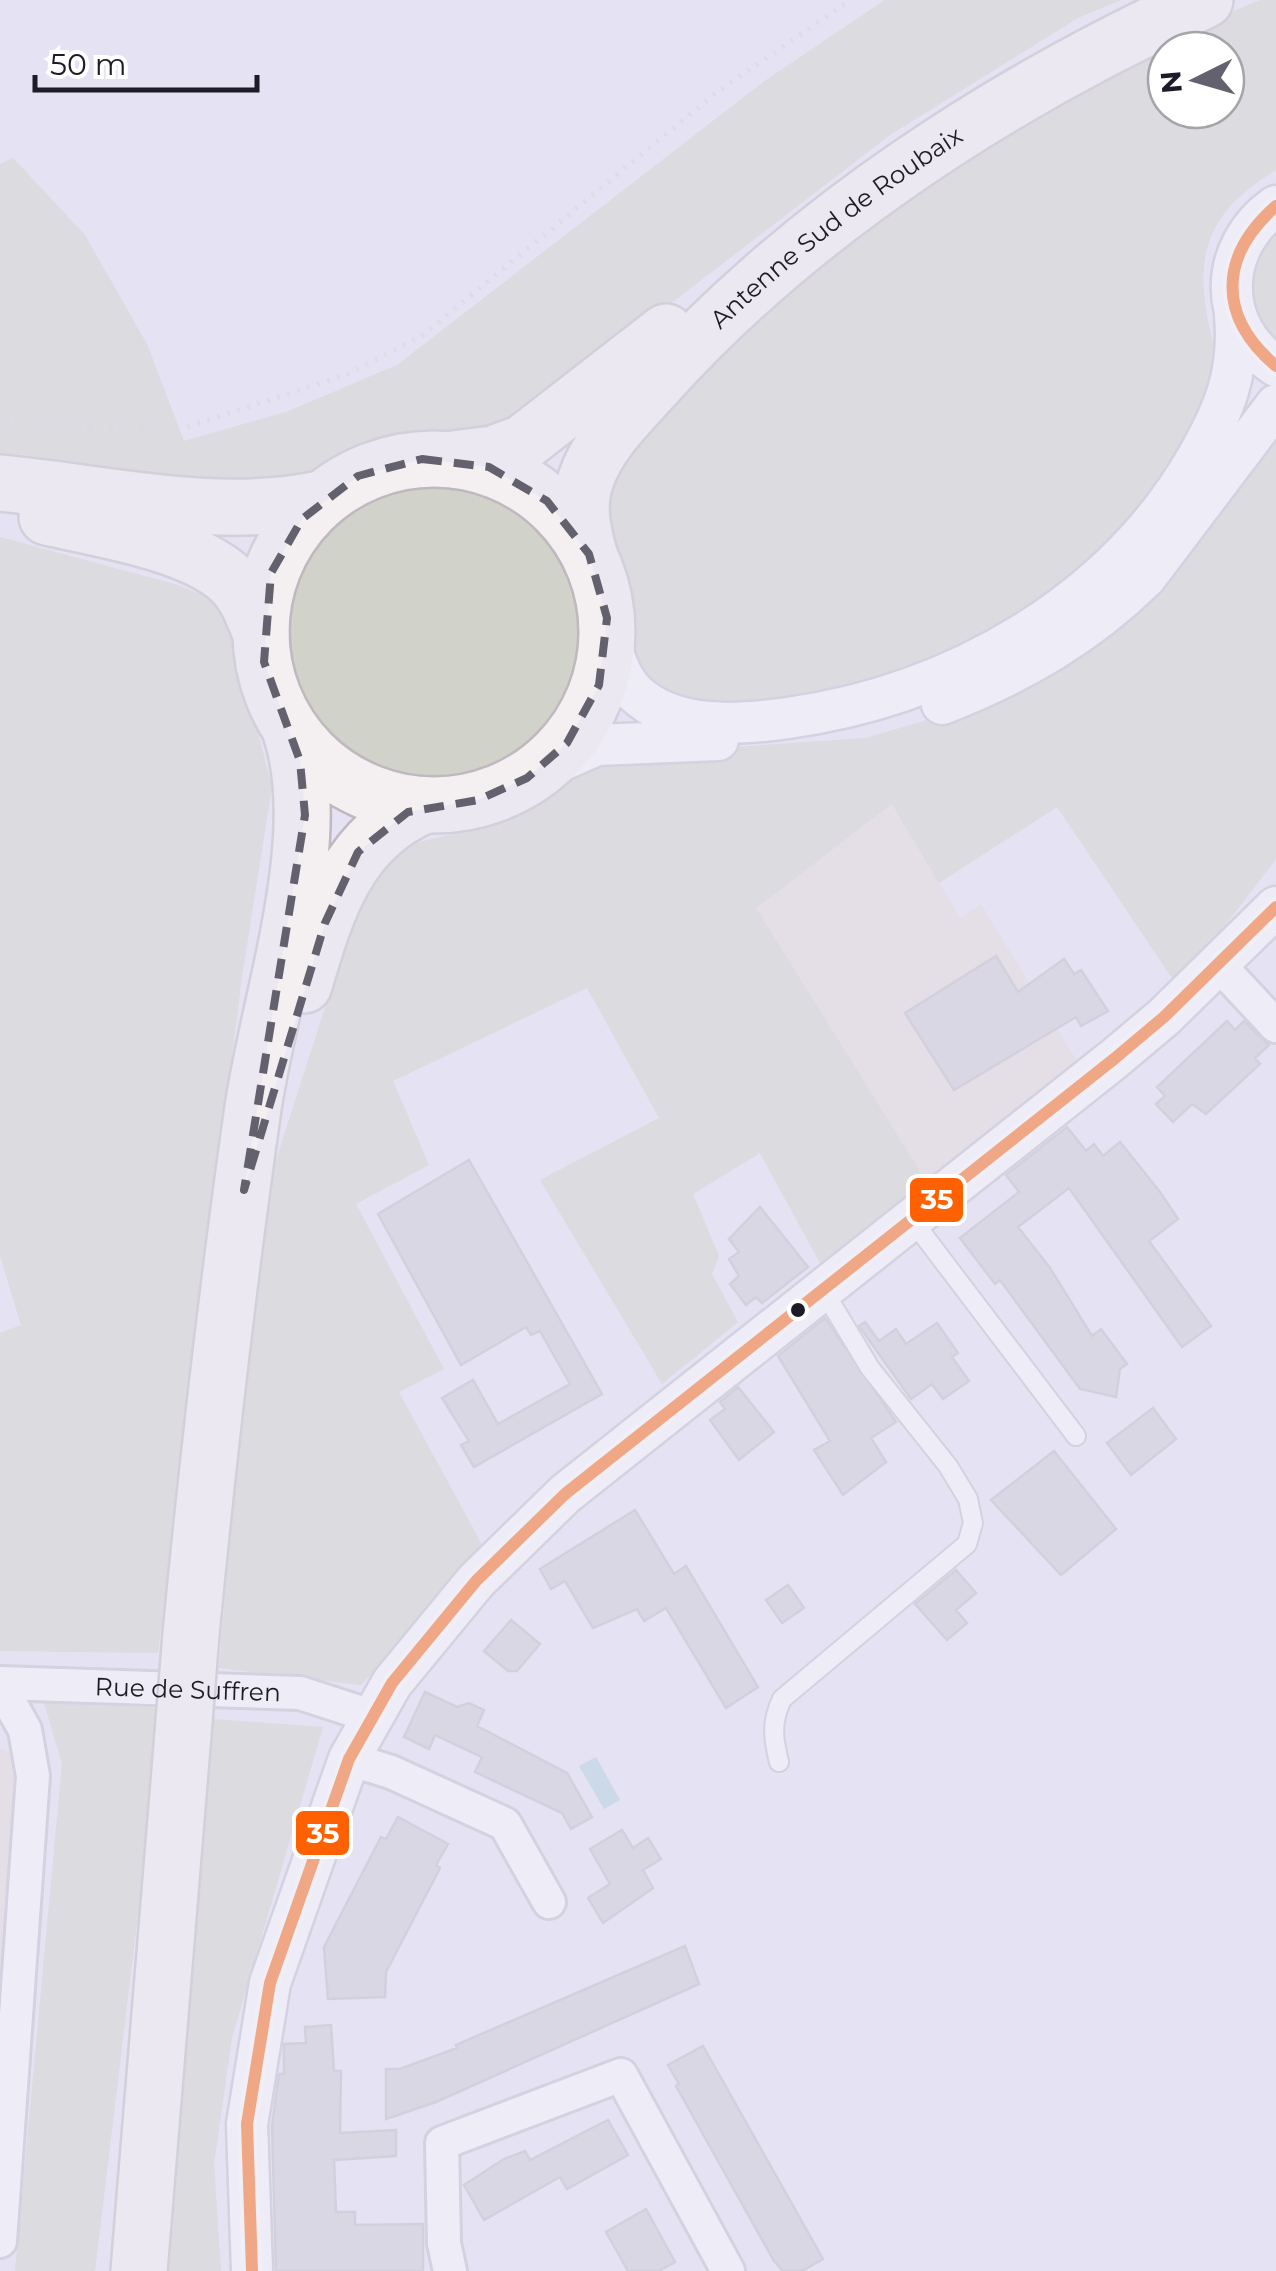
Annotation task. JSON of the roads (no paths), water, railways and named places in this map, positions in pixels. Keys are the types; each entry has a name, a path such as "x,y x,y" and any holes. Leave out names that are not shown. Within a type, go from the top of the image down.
{"highway":[{"name":"Antenne Sud de Roubaix","path":"450,459 507,451 542,432 903,148 1039,59 1155,0"},
{"name":"Antenne Sud de Roubaix","path":"588,554 581,506 597,455 667,372 730,311 812,240 980,120 1082,59 1205,0"},
{"path":"261,634 266,588 277,559 302,520 324,498 383,466 450,459 489,467 537,492 566,520 588,554 602,592 607,632 603,672 589,710 567,743 538,771 490,796 424,805 392,800 347,782 309,752 289,726"},
{"path":"0,483 231,508 282,506 324,498"},
{"path":"0,507 100,530 202,561 231,580 244,596 261,634 270,689 289,726 300,761 305,815 258,1077 222,1337 191,1634 139,2271"},
{"path":"244,1190 307,975 341,883 373,836 390,822 424,805"},
{"path":"122,2271 131,2182 152,2120"}],"street":[{"path":"607,632 618,666 634,692 674,714 724,723 838,710 905,691 971,662 1039,622 1102,577 1152,524 1222,413 1236,369 1230,288 1239,247 1254,224 1276,206"},
{"path":"1235,315 1248,340 1276,366"},
{"path":"538,771 607,744 796,738 875,726 1014,673 1074,638 1146,577 1276,406"},
{"path":"252,2271 246,2124 259,2032 280,1945 349,1759 371,1716 444,1616 524,1532 654,1422 1114,1060 1276,908"},
{"path":"1219,965 1276,1026"},
{"path":"0,1684 24,1730 32,1776 0,2241"},
{"name":"Rue de Suffren","path":"0,1684 300,1694 371,1716"},
{"path":"349,1759 392,1772 505,1824 549,1902"},
{"path":"450,2271 442,2143 621,2075 728,2271"}],"lane":[{"path":"912,1220 1076,1436"},
{"path":"779,1762 772,1737 774,1716 782,1699 967,1544 973,1523 968,1499 948,1466 880,1381 823,1290"}],"water":[{"path":"596,1757 620,1800 604,1809 579,1766"}]}
